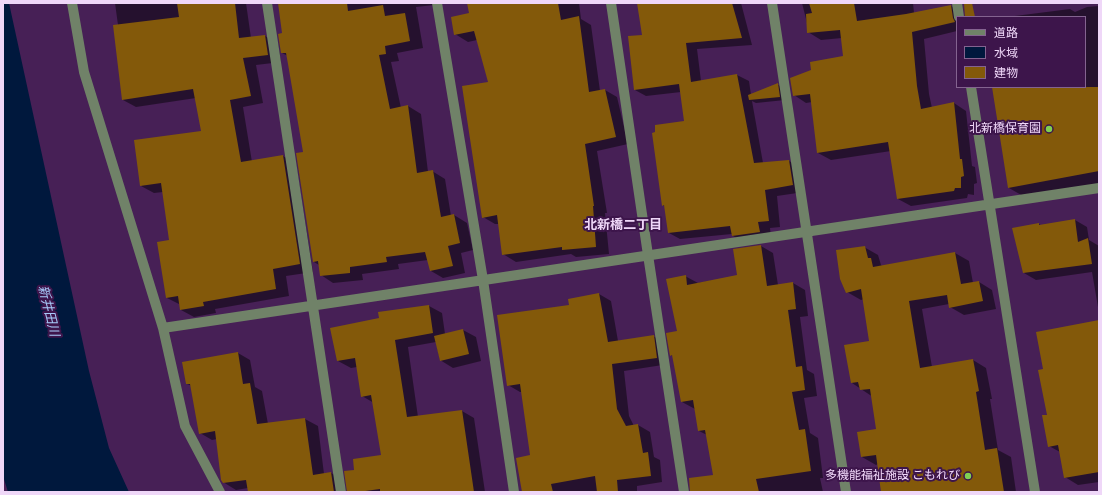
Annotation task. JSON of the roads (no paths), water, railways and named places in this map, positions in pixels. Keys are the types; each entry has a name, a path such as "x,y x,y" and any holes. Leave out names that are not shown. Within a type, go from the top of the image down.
{"street":[{"path":"72,3 84,72 163,328 186,426 220,492"},
{"path":"267,3 342,492"},
{"path":"437,3 483,280 514,492"},
{"path":"611,3 684,492"},
{"path":"772,3 846,492"},
{"path":"957,3 959,16"},
{"path":"970,88 1034,492"},
{"path":"163,328 1099,188"}],"water":[{"name":"新井田川","path":"3,3 9,3 89,371 109,448 129,492 8,492 3,476"}],"place":[{"name":"北新橋保育園","path":"1049,129"},
{"name":"多機能福祉施設 こもれび","path":"968,476"}],"district":[{"name":"北新橋二丁目","path":"623,226"}]}
